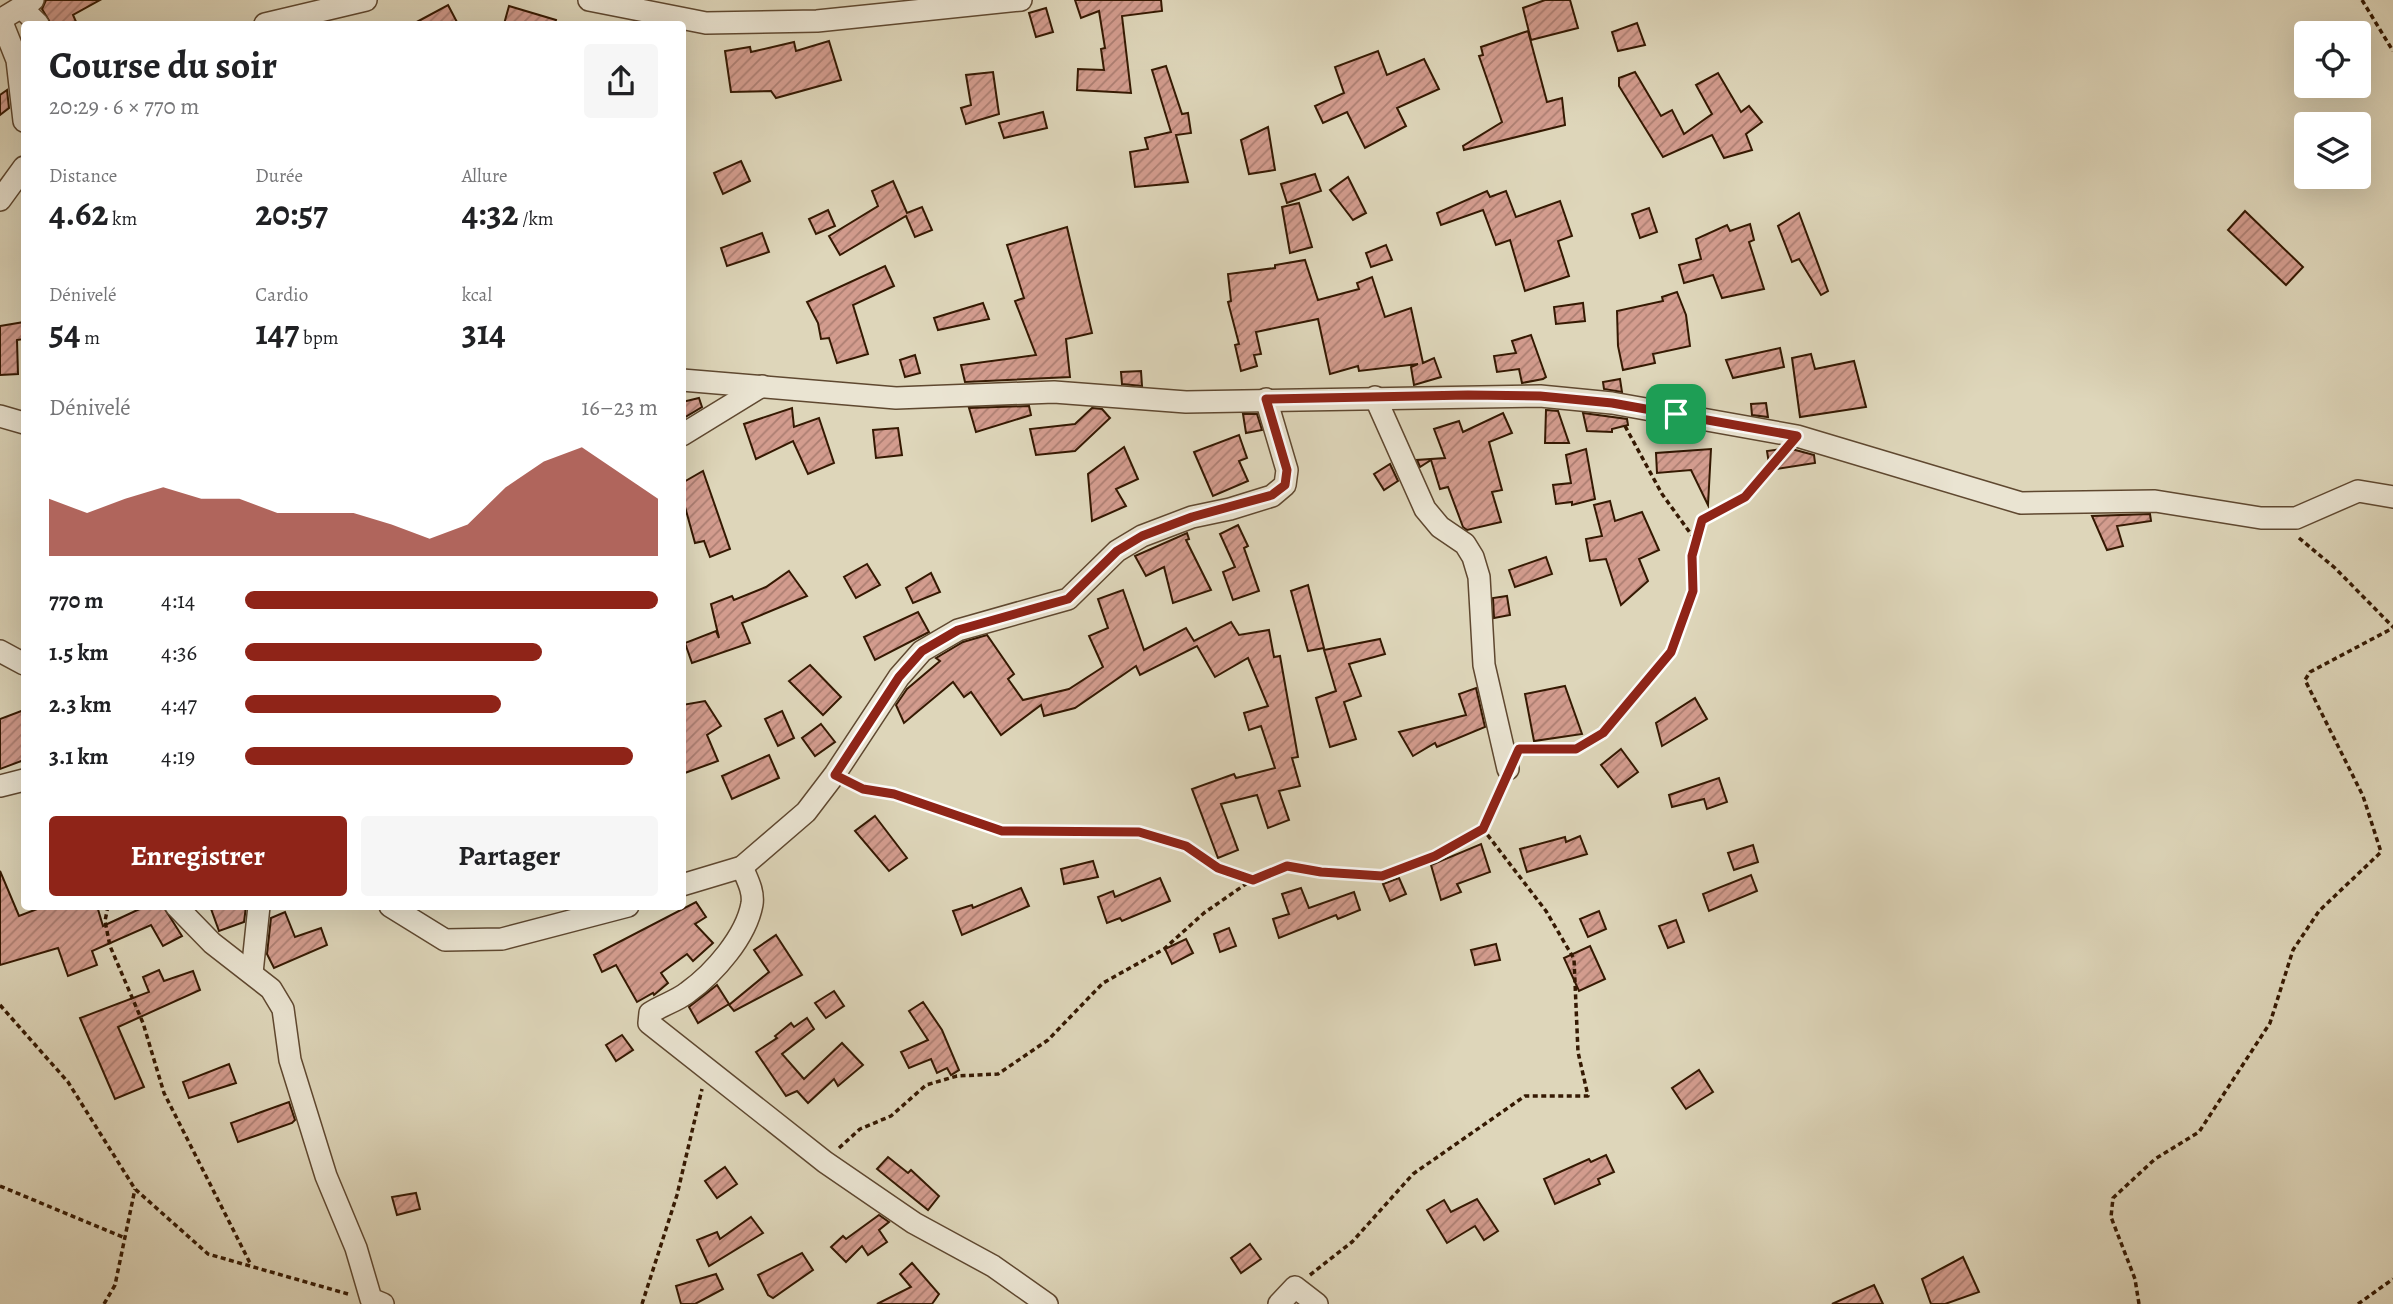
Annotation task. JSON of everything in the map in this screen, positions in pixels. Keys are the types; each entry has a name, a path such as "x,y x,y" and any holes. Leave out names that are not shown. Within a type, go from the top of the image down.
{"street":[{"path":"278,21 366,0"},
{"path":"589,0 706,23 817,22 1021,0"},
{"path":"21,95 17,60 0,20 27,3 36,21"},
{"path":"0,200 21,171"},
{"path":"686,380 896,398 1054,392 1186,402 1540,396 1612,403 1797,436 2021,503 2155,501 2261,519 2296,518 2358,491 2393,497"},
{"path":"686,433 762,386"},
{"path":"1375,397 1426,509 1440,527 1465,544 1473,557 1479,577 1484,665 1508,769"},
{"path":"686,884 742,867 806,812 835,775 899,677 922,651 958,630 1068,599 1117,551 1142,536 1192,517 1272,495 1285,485 1287,470 1266,399"},
{"path":"0,416 21,422"},
{"path":"0,651 21,662"},
{"path":"0,786 21,780"},
{"path":"742,867 751,887 752,904 743,926 719,964 687,994 654,1011 648,1019 652,1027 708,1067 825,1162 914,1223 993,1266 1047,1304"},
{"path":"180,910 212,943 271,989 283,1009 290,1060 326,1176 377,1301"},
{"path":"252,973 259,910"},
{"path":"396,910 445,940 502,939 613,910"},
{"path":"1279,1304 1295,1287 1317,1304"}],"path":[{"path":"2362,0 2393,51"},
{"path":"1612,403 1662,494 1696,541"},
{"path":"825,1162 860,1129 891,1116 926,1085 957,1076 998,1074 1048,1040 1103,983 1164,949 1204,913 1253,880 1287,866 1321,872 1382,876 1435,856 1483,829 1519,749 1576,749 1603,733 1671,652 1693,591 1692,556 1702,520 1745,497 1797,436"},
{"path":"2140,1304 2135,1279 2111,1217 2113,1198 2155,1159 2199,1132 2270,1023 2293,950 2319,911 2381,852 2363,796 2305,680 2310,672 2393,627 2335,568 2276,518"},
{"path":"835,775 863,789 894,794 1002,831 1139,832 1186,846 1218,868 1253,880"},
{"path":"1295,1287 1352,1242 1413,1174 1525,1096 1588,1096 1578,1052 1574,959 1546,911 1483,829"},
{"path":"107,910 105,920 110,946 143,1023 164,1093 252,1266"},
{"path":"0,1005 68,1082 135,1189 208,1254 377,1301"},
{"path":"642,1304 677,1195 708,1067"},
{"path":"0,1186 125,1238"},
{"path":"104,1304 115,1284 135,1189"},
{"path":"2358,1304 2393,1279"}],"building":[{"path":"46,0 100,0 73,15 76,21 49,21 42,9"},
{"path":"1075,0 1161,0 1162,11 1122,16 1131,93 1077,90 1078,69 1104,70 1101,49 1105,48 1099,11 1081,18"},
{"path":"1545,0 1570,0 1578,28 1531,40 1523,8"},
{"path":"448,5 456,21 419,21"},
{"path":"509,6 556,20 556,21 505,21"},
{"path":"1046,8 1053,32 1036,37 1029,13"},
{"path":"1637,23 1645,45 1618,51 1612,32"},
{"path":"1528,31 1547,102 1562,98 1565,125 1464,150 1463,146 1502,122 1479,56 1483,55 1481,47"},
{"path":"829,41 841,80 776,98 771,91 731,92 725,51 750,47 751,52 794,42 796,51"},
{"path":"1378,51 1387,75 1424,59 1439,89 1397,108 1406,126 1365,148 1347,112 1323,123 1315,106 1344,93 1335,67"},
{"path":"1166,66 1182,114 1188,113 1191,133 1176,135 1188,182 1135,187 1130,152 1148,149 1145,138 1171,132 1152,70"},
{"path":"993,72 999,114 966,124 961,108 971,105 966,75"},
{"path":"1635,72 1661,116 1672,110 1684,134 1712,114 1696,85 1718,73 1741,112 1749,106 1762,122 1746,134 1752,150 1724,158 1712,135 1663,157 1619,86 1619,78"},
{"path":"7,90 9,108 0,115 0,95"},
{"path":"1043,112 1047,128 1004,138 999,123"},
{"path":"1268,127 1275,170 1249,174 1241,140"},
{"path":"741,161 750,181 723,194 714,173"},
{"path":"1315,174 1321,191 1287,203 1281,184"},
{"path":"1348,177 1366,213 1353,220 1330,190"},
{"path":"893,181 907,213 922,207 932,230 915,237 906,216 840,255 829,236 878,206 872,191"},
{"path":"1487,191 1490,197 1506,191 1516,217 1560,201 1572,236 1558,241 1569,276 1525,291 1510,240 1496,245 1483,210 1441,225 1437,213"},
{"path":"1299,203 1312,247 1290,253 1282,207"},
{"path":"1649,208 1657,232 1640,238 1632,214"},
{"path":"828,210 835,226 816,234 809,219"},
{"path":"2245,211 2303,267 2286,285 2228,230"},
{"path":"1799,213 1828,291 1821,295 1799,259 1792,262 1778,226"},
{"path":"1750,224 1754,240 1749,242 1764,289 1722,298 1713,275 1684,283 1679,265 1701,259 1696,239 1727,225 1730,231"},
{"path":"1067,227 1092,333 1066,339 1070,377 965,382 961,365 1036,355 1015,301 1024,298 1007,245"},
{"path":"762,233 769,252 727,266 721,248"},
{"path":"1386,245 1392,260 1371,267 1366,253"},
{"path":"1305,260 1318,300 1359,289 1357,283 1372,277 1385,317 1411,308 1423,363 1434,358 1441,377 1414,385 1411,367 1418,364 1359,371 1358,366 1330,374 1318,319 1256,332 1261,354 1254,355 1257,366 1241,371 1235,345 1239,344 1228,302 1231,301 1228,274 1275,268 1275,265"},
{"path":"885,266 894,286 853,305 868,354 837,363 829,338 821,339 818,323 807,302"},
{"path":"1677,292 1686,315 1690,346 1653,354 1655,363 1623,370 1618,346 1617,311 1663,301 1662,297"},
{"path":"983,303 989,319 938,330 934,318"},
{"path":"1583,303 1585,321 1556,324 1554,307"},
{"path":"21,322 21,339 17,340 18,374 0,375 0,326"},
{"path":"1531,335 1546,377 1522,383 1519,369 1497,372 1494,356 1516,353 1512,341"},
{"path":"1780,348 1784,367 1733,378 1726,360"},
{"path":"1811,354 1815,369 1854,361 1866,407 1800,417 1792,358"},
{"path":"915,355 920,373 905,377 900,360"},
{"path":"1141,371 1142,386 1122,384 1121,372"},
{"path":"1620,379 1622,392 1604,389 1603,382"},
{"path":"699,398 702,407 686,417 686,401"},
{"path":"1766,403 1768,417 1752,415 1751,404"},
{"path":"1029,406 1031,415 976,432 969,408"},
{"path":"792,408 794,427 819,418 834,463 808,474 793,441 756,459 744,424"},
{"path":"1092,408 1102,409 1110,418 1075,451 1036,455 1030,429 1075,424"},
{"path":"1546,410 1558,411 1569,443 1545,443"},
{"path":"1503,413 1512,433 1489,442 1502,490 1492,492 1501,522 1467,530 1463,527 1448,487 1440,489 1431,460 1420,467 1417,460 1445,458 1434,429 1459,421 1463,432"},
{"path":"1583,413 1627,419 1628,425 1612,429 1612,432 1587,431"},
{"path":"1243,414 1257,414 1262,430 1246,433"},
{"path":"898,428 902,455 876,458 873,430"},
{"path":"1239,435 1247,458 1239,461 1248,481 1213,496 1194,452"},
{"path":"1124,447 1138,479 1116,489 1126,506 1092,521 1088,474"},
{"path":"1788,448 1814,455 1815,463 1770,470 1767,451"},
{"path":"1586,449 1595,499 1572,505 1572,502 1556,504 1553,485 1571,483 1566,455"},
{"path":"1711,449 1708,505 1691,470 1657,473 1656,453"},
{"path":"1390,464 1398,481 1384,490 1374,474"},
{"path":"703,471 730,549 710,557 704,541 695,543 686,510 686,481"},
{"path":"1610,501 1615,521 1642,512 1659,550 1639,559 1648,581 1621,605 1606,559 1590,561 1586,539 1602,536 1594,505"},
{"path":"2150,514 2151,521 2117,526 2123,546 2107,550 2092,516"},
{"path":"1238,525 1248,546 1244,548 1259,591 1233,600 1223,572 1235,567 1220,534"},
{"path":"1187,533 1189,539 1186,540 1211,590 1173,603 1164,567 1146,576 1135,556"},
{"path":"1546,557 1552,574 1515,587 1509,570"},
{"path":"867,564 880,585 856,598 844,577"},
{"path":"789,571 807,596 742,623 750,643 692,663 686,643 716,631 719,638 711,604 732,596 734,600 766,587"},
{"path":"931,573 940,592 913,603 906,588"},
{"path":"1308,585 1324,648 1308,651 1291,591"},
{"path":"1123,590 1144,650 1186,628 1194,641 1231,622 1239,635 1269,630 1274,657 1280,656 1298,757 1292,758 1300,786 1279,791 1289,820 1268,828 1257,795 1221,804 1238,850 1218,858 1192,789 1234,774 1236,778 1275,768 1261,726 1249,730 1244,713 1268,706 1248,658 1215,677 1197,646 1140,675 1136,666 1075,708 1044,716 1041,705 1001,735 971,692 964,697 953,682 904,723 896,705 907,689 940,661 936,658 963,642 987,635 1014,674 1008,679 1023,700 1069,689 1103,667 1089,636 1108,628 1098,599"},
{"path":"1507,596 1510,615 1494,618 1493,598"},
{"path":"918,612 929,632 875,660 864,637"},
{"path":"1380,639 1385,654 1349,664 1361,696 1344,702 1356,739 1330,747 1316,698 1336,691 1324,650"},
{"path":"810,665 841,697 823,715 789,681"},
{"path":"1565,686 1582,734 1534,741 1525,694"},
{"path":"1476,688 1485,727 1437,747 1435,743 1413,756 1399,732 1466,715 1459,694"},
{"path":"1695,698 1707,719 1662,746 1656,723"},
{"path":"705,701 721,726 707,735 718,761 686,773 686,704"},
{"path":"21,711 21,761 0,769 0,719"},
{"path":"782,711 794,738 778,746 765,719"},
{"path":"821,724 835,742 815,756 802,738"},
{"path":"1621,749 1638,772 1618,787 1601,765"},
{"path":"769,755 779,778 732,799 722,776"},
{"path":"1719,778 1727,802 1707,809 1704,799 1672,807 1669,795"},
{"path":"875,816 907,858 889,871 855,831"},
{"path":"1580,836 1587,854 1527,872 1520,849 1565,837 1566,842"},
{"path":"1481,844 1490,872 1457,884 1461,892 1441,900 1431,865"},
{"path":"1753,845 1758,862 1734,870 1728,853"},
{"path":"1093,861 1098,877 1064,884 1061,869"},
{"path":"0,871 19,916 35,910 98,910 103,926 137,910 166,910 182,936 163,946 151,925 92,951 97,965 68,976 58,948 0,965"},
{"path":"1751,875 1757,891 1709,911 1703,894"},
{"path":"1160,878 1170,901 1122,921 1120,918 1107,923 1098,897 1113,891 1115,897"},
{"path":"1399,878 1406,894 1390,901 1383,884"},
{"path":"1021,888 1029,906 962,935 953,911 972,905 973,908"},
{"path":"1301,888 1309,908 1354,892 1360,910 1338,919 1336,915 1279,938 1273,919 1289,914 1282,894"},
{"path":"696,902 706,917 695,924 713,943 693,961 687,954 661,973 668,983 654,995 653,993 637,1002 616,965 602,972 594,955 681,910 686,910 686,907"},
{"path":"211,910 246,910 244,922 219,931"},
{"path":"1599,911 1606,929 1588,937 1580,919"},
{"path":"285,912 295,937 321,928 327,945 274,968 267,954 271,918"},
{"path":"1676,920 1684,942 1668,948 1659,926"},
{"path":"1229,928 1236,946 1220,952 1214,934"},
{"path":"776,935 802,975 734,1011 729,1005 769,972 754,950"},
{"path":"1186,939 1193,953 1172,964 1165,949"},
{"path":"1496,944 1500,960 1475,965 1471,950"},
{"path":"1590,946 1605,979 1579,991 1564,958"},
{"path":"159,970 164,981 193,971 200,990 118,1027 144,1087 115,1099 80,1018 149,992 143,977"},
{"path":"717,985 729,1004 698,1023 689,1007"},
{"path":"834,991 844,1006 826,1018 815,1003"},
{"path":"923,1002 942,1030 959,1070 951,1075 947,1068 937,1073 931,1059 909,1068 901,1052 928,1040 909,1011"},
{"path":"807,1018 814,1029 782,1054 804,1079 842,1043 863,1065 838,1086 834,1079 808,1103 797,1091 786,1096 756,1052 777,1038 775,1036 791,1023 794,1027"},
{"path":"622,1035 633,1050 616,1061 606,1045"},
{"path":"229,1064 236,1083 189,1098 183,1082"},
{"path":"1699,1070 1713,1092 1686,1109 1672,1088"},
{"path":"289,1102 295,1120 292,1123 238,1142 231,1123"},
{"path":"1606,1155 1614,1172 1598,1179 1600,1184 1555,1204 1544,1179 1589,1159 1591,1162"},
{"path":"888,1157 908,1173 911,1170 939,1196 928,1210 877,1169"},
{"path":"725,1167 737,1184 717,1198 705,1181"},
{"path":"416,1193 420,1209 397,1215 392,1197"},
{"path":"1477,1199 1498,1231 1484,1240 1475,1226 1447,1243 1427,1210 1444,1200 1451,1212"},
{"path":"879,1215 889,1222 879,1230 887,1242 868,1255 862,1246 846,1262 831,1247 843,1236 846,1239"},
{"path":"751,1217 763,1233 709,1266 697,1240 717,1232 720,1239"},
{"path":"1250,1244 1261,1259 1241,1273 1231,1258"},
{"path":"802,1253 813,1270 773,1298 768,1295 758,1275"},
{"path":"1963,1257 1979,1292 1945,1304 1931,1304 1922,1279"},
{"path":"912,1263 939,1294 932,1304 877,1304 911,1287 900,1274"},
{"path":"716,1274 723,1289 695,1304 681,1304 676,1286"},
{"path":"1874,1285 1883,1304 1832,1304"}],"route":[{"path":"1540,396 1612,403 1676,414 1797,436 1745,497 1702,520 1692,556 1693,591 1671,652 1603,733 1576,749 1519,749 1483,829 1435,856 1382,876 1321,872 1287,866 1253,880 1218,868 1186,846 1139,832 1002,831 922,806 894,794 863,789 835,775 899,677 922,651 958,630 1068,599 1117,551 1142,536 1192,517 1230,509 1272,495 1285,485 1287,470 1266,399 1540,396"}]}
